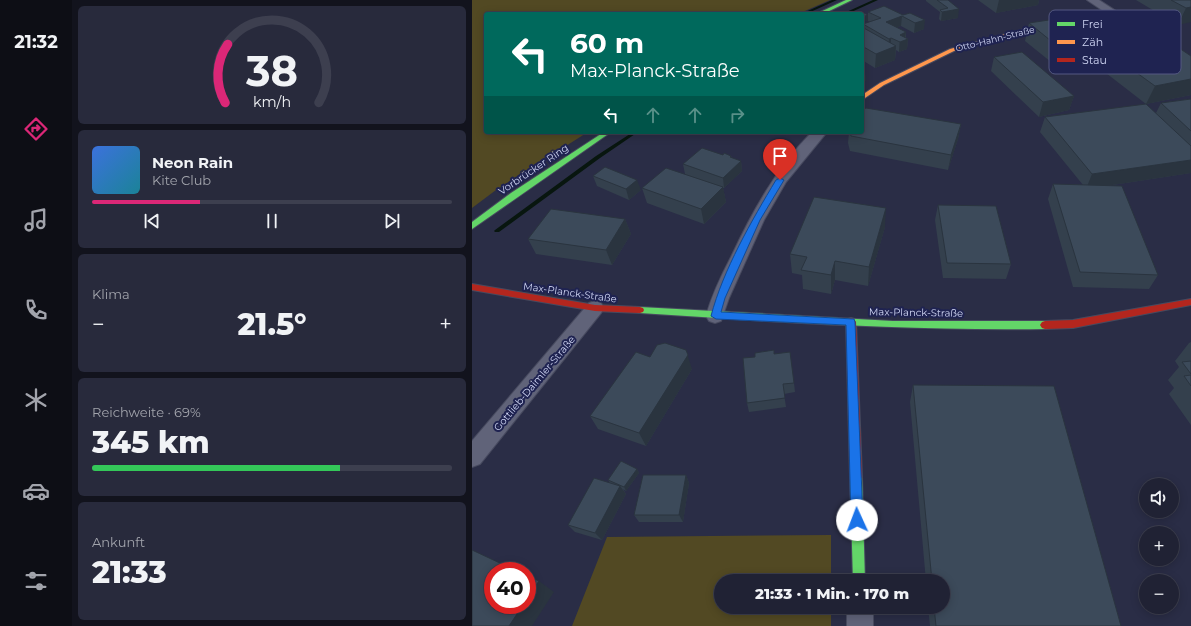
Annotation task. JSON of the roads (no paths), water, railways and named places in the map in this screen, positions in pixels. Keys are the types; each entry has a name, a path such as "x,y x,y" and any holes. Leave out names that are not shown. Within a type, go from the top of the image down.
{"street":[{"path":"823,12 850,0"},
{"path":"1092,0 1107,10"},
{"name":"Otto-Hahn-Straße","path":"864,97 882,84 952,50 1032,29 1049,26"},
{"path":"1181,58 1191,65"},
{"name":"Vorbrücker Ring","path":"472,226 514,195 605,134"},
{"path":"716,316 720,298 756,220 780,180 818,134"},
{"name":"Max-Planck-Straße","path":"472,287 595,308 716,316 851,322 1008,326 1073,324 1191,302"},
{"name":"Gottlieb-Daimler-Straße","path":"472,457 595,308"},
{"path":"851,322 859,574"},
{"path":"860,614 860,626"}],"waterway":[{"path":"808,12 835,0"},
{"path":"849,12 876,0"},
{"path":"497,231 598,157 633,134"}]}
